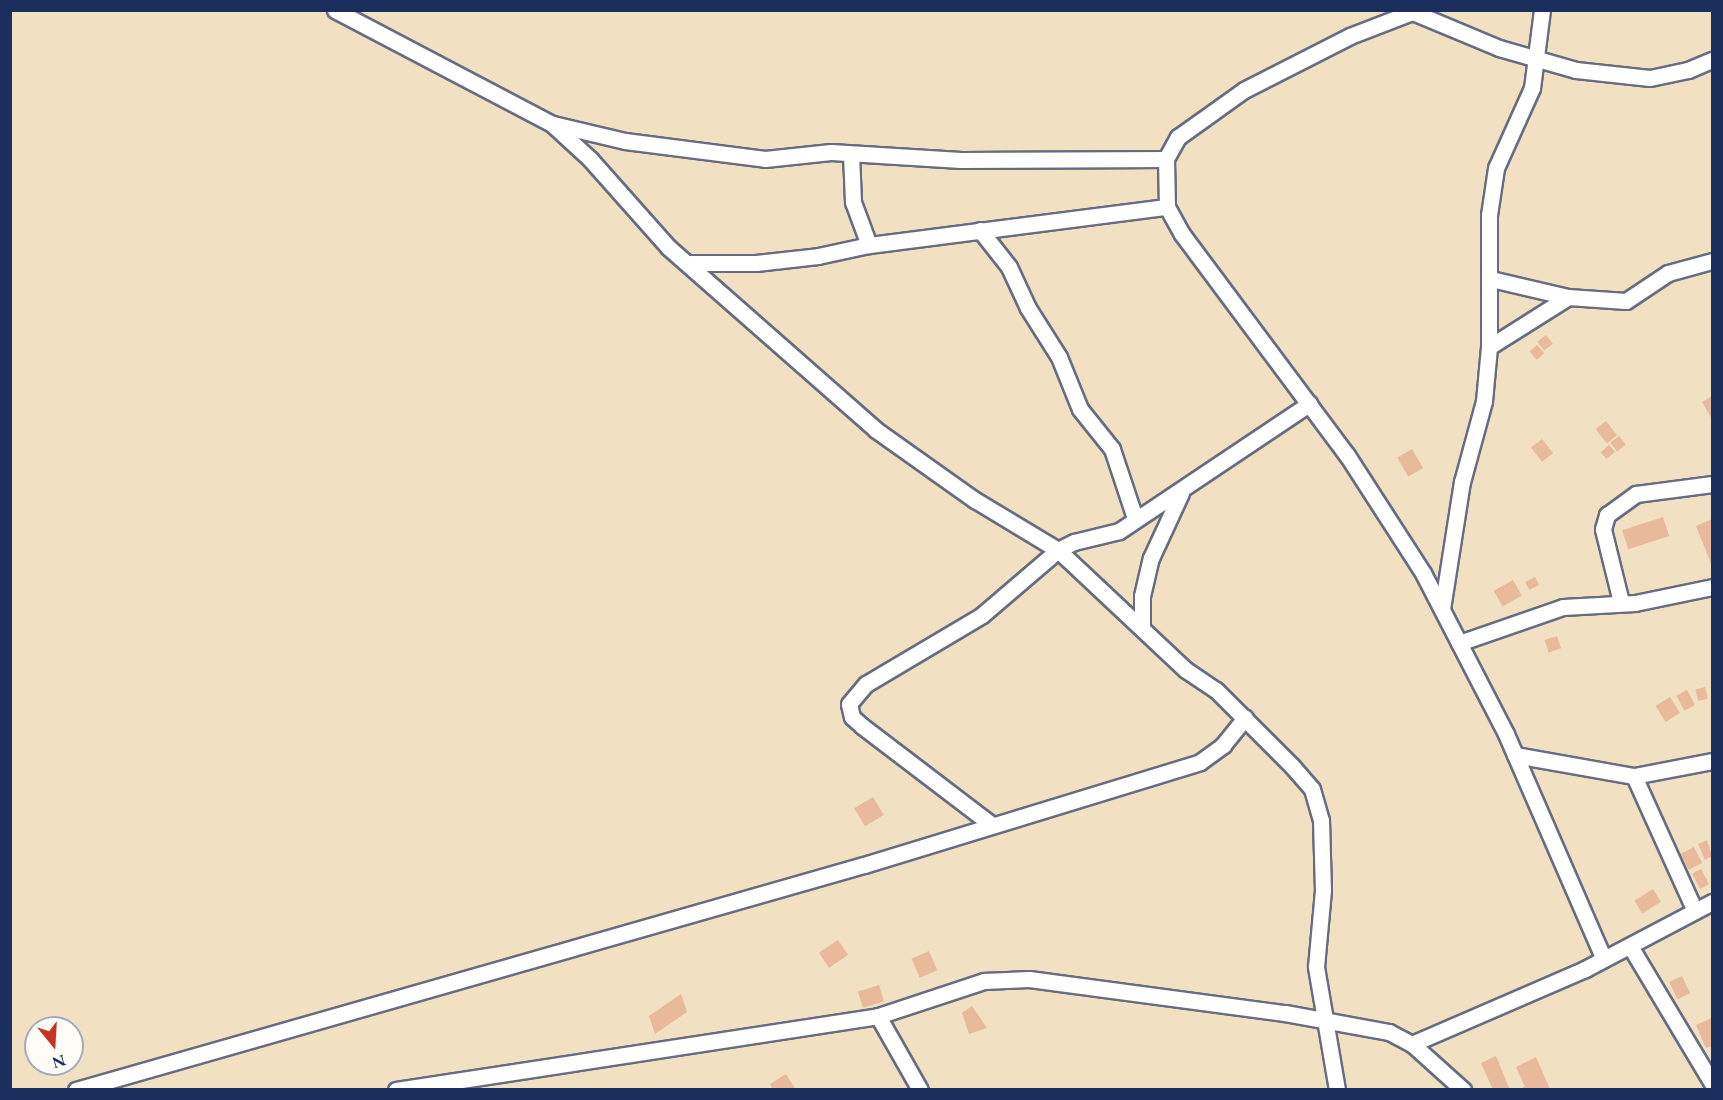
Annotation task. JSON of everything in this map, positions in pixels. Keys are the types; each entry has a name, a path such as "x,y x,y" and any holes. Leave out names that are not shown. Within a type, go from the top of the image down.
{"street":[{"path":"335,10 552,124 625,141 765,159 802,152 961,160 1166,159"},
{"path":"1442,609 1462,482 1484,401 1489,347 1491,279 1489,215 1496,168 1532,88 1542,10"},
{"path":"1604,959 1515,755 1442,609 1353,465 1182,234 1167,207 1166,159 1178,137 1244,90 1350,36 1410,11 1535,60 1576,70 1650,78 1688,70 1713,60"},
{"path":"552,124 687,263 876,430 975,500 1059,550 1142,628 1245,718 1312,789 1321,820 1323,890 1316,967 1322,1019 1337,1089"},
{"path":"851,154 853,202 869,245"},
{"path":"687,263 756,262 980,230 1167,207"},
{"path":"980,230 1009,267 1028,308 1059,357 1080,409 1112,449 1135,518"},
{"path":"1491,279 1568,297 1626,301 1668,273 1713,261"},
{"path":"1489,347 1568,297"},
{"path":"992,825 862,726 852,717 849,704 866,684 982,615 1059,550 1074,542 1119,531 1135,518 1181,493 1309,404"},
{"path":"1622,602 1603,529 1607,515 1636,495 1713,483"},
{"path":"1142,628 1142,596 1150,558 1181,493"},
{"path":"1459,643 1563,607 1622,602 1713,587"},
{"path":"76,1089 864,866 1200,762 1223,746 1245,718"},
{"path":"1515,755 1634,776 1713,762"},
{"path":"1634,776 1695,911"},
{"path":"1412,1044 1604,959 1713,902"},
{"path":"1630,946 1708,1068 1713,1083"},
{"path":"396,1089 878,1016 984,981 1029,979 1322,1019 1389,1032 1412,1044 1463,1089"},
{"path":"878,1016 920,1089"}],"building":[{"path":"1546,335 1553,344 1544,350 1537,342"},
{"path":"1537,345 1544,353 1537,360 1529,352"},
{"path":"1712,396 1712,419 1702,402"},
{"path":"1606,421 1617,435 1607,443 1596,429"},
{"path":"1619,436 1626,445 1617,451 1610,443"},
{"path":"1542,439 1553,453 1542,462 1531,448"},
{"path":"1609,445 1615,452 1607,459 1601,452"},
{"path":"1412,449 1423,468 1408,477 1397,458"},
{"path":"1663,517 1669,536 1628,549 1622,530"},
{"path":"1712,519 1712,566 1696,526"},
{"path":"1535,577 1539,585 1529,590 1525,582"},
{"path":"1513,580 1522,596 1502,606 1494,591"},
{"path":"1557,636 1561,648 1549,652 1545,640"},
{"path":"1705,687 1708,699 1698,701 1695,689"},
{"path":"1687,690 1695,705 1684,711 1676,696"},
{"path":"1670,697 1680,713 1666,722 1656,706"},
{"path":"873,797 884,815 865,826 854,808"},
{"path":"1707,840 1712,856 1705,860 1698,844"},
{"path":"1694,847 1702,863 1689,870 1681,854"},
{"path":"1701,869 1709,884 1700,889 1692,874"},
{"path":"1653,889 1661,902 1642,913 1634,901"},
{"path":"838,940 848,955 829,968 819,953"},
{"path":"929,951 937,970 920,978 912,958"},
{"path":"1682,976 1690,993 1677,999 1669,982"},
{"path":"879,985 884,1001 863,1008 858,991"},
{"path":"681,994 687,1012 655,1034 649,1016"},
{"path":"972,1006 987,1028 969,1034 962,1013"},
{"path":"1712,1018 1712,1046 1706,1048 1696,1025"},
{"path":"1496,1056 1510,1090 1493,1090 1481,1063"},
{"path":"1536,1057 1550,1089 1519,1089 1525,1087 1516,1067"},
{"path":"786,1074 796,1090 773,1090 770,1084"}]}
